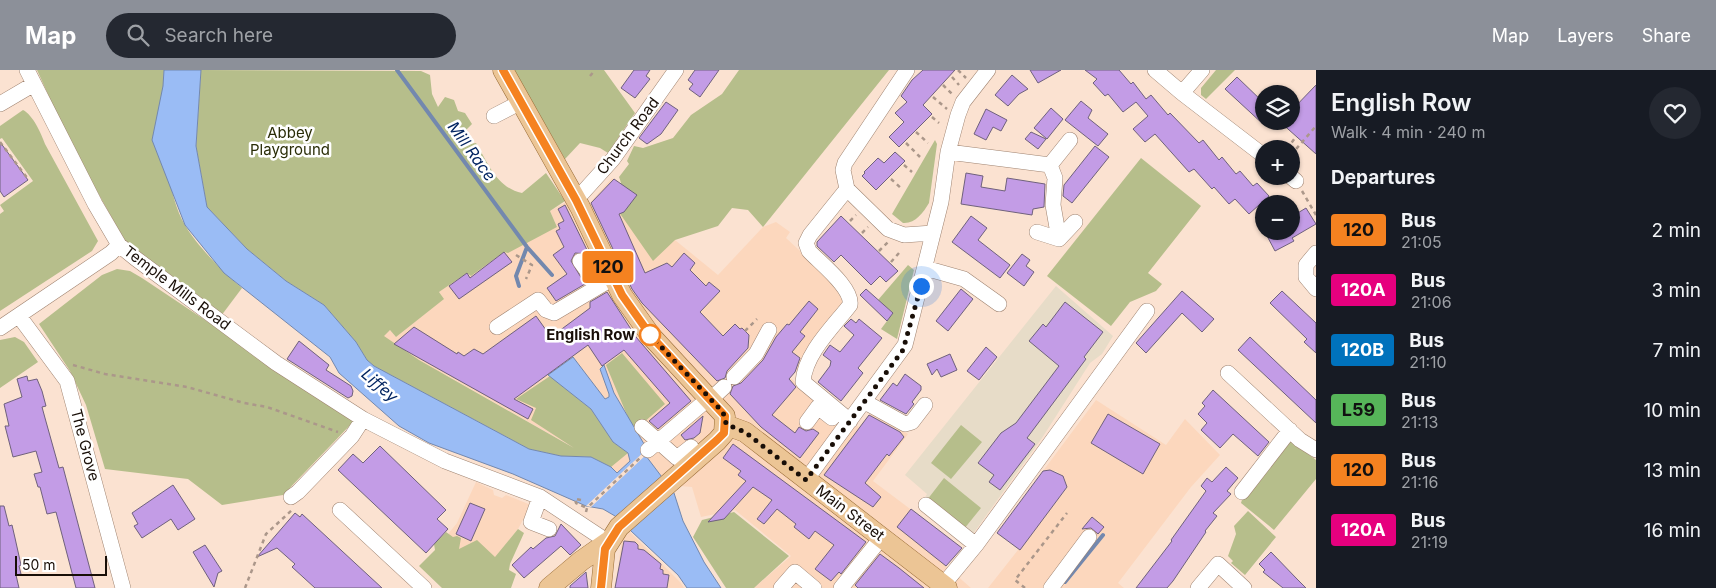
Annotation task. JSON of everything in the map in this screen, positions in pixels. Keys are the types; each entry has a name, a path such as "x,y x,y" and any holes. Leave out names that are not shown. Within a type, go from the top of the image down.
{"main road":[{"path":"503,70 578,204 606,282 622,295 651,336 719,390 726,424 724,433 717,440 614,535 549,588"},
{"name":"Main Street","path":"726,424 745,432 945,586"},
{"path":"601,588 602,560 614,535"}],"street":[{"name":"Temple Mills Road","path":"27,70 95,204 119,245 276,363 368,422 445,461 540,498 614,535"},
{"name":"Church Road","path":"578,204 613,159 676,70"},
{"path":"907,70 845,163 843,170 847,189 888,228 904,235 933,233"},
{"path":"806,480 906,345 941,202 948,152 963,102 988,70"},
{"path":"1155,70 1255,149"},
{"path":"1182,93 1202,70"},
{"path":"0,104 34,84"},
{"path":"496,120 523,105"},
{"path":"1050,165 1070,140"},
{"path":"948,152 1050,165"},
{"path":"1050,165 1055,178 1053,205 1059,239"},
{"path":"847,189 810,234 806,244 809,251 845,288 851,298 850,304 814,353 804,373 803,382 848,424"},
{"path":"1059,239 1075,222"},
{"path":"1037,232 1059,239"},
{"path":"0,328 111,253 119,245"},
{"path":"1316,253 1306,265 1306,278 1316,289"},
{"path":"497,327 538,300 546,310 554,313 606,282 580,261"},
{"path":"925,268 964,279 999,304"},
{"path":"945,586 1147,311"},
{"name":"The Grove","path":"19,316 67,381 72,394 123,588"},
{"path":"653,446 719,390 756,354 769,330"},
{"path":"1228,372 1300,440 1316,450"},
{"path":"865,402 905,424 912,422 925,405"},
{"path":"807,422 818,407 848,424"},
{"path":"295,495 368,422"},
{"path":"642,427 653,446 677,458 691,447"},
{"path":"1242,492 1290,430"},
{"path":"540,498 531,522 549,528"},
{"path":"926,505 976,546"},
{"path":"340,510 424,588"},
{"path":"841,588 882,536"},
{"path":"1051,588 1089,537"},
{"path":"1198,588 1220,560 1244,588"},
{"path":"781,588 795,572 814,588"}],"path":[{"path":"590,76 594,70"},
{"path":"958,70 967,79"},
{"path":"952,76 961,86"},
{"path":"943,86 954,96"},
{"path":"934,97 947,109"},
{"path":"932,117 940,123"},
{"path":"1300,145 1316,126"},
{"path":"916,132 928,143"},
{"path":"0,142 28,179"},
{"path":"906,143 920,157"},
{"path":"904,165 912,172"},
{"path":"890,179 902,189"},
{"path":"1297,185 1316,215"},
{"path":"862,233 871,225"},
{"path":"879,251 888,242"},
{"path":"891,262 899,253"},
{"path":"516,255 531,264 526,279"},
{"path":"746,331 757,319"},
{"path":"57,367 69,364 105,374 187,387 244,404 267,408 352,436"},
{"path":"581,500 575,499 576,503 587,508 653,446"},
{"path":"245,588 266,534 306,500 295,495"},
{"path":"1025,588 1015,580 1068,513"}],"shaded area":[{"path":"612,178 638,194 675,240 718,275 763,227 776,222 790,232 786,238 823,272 845,303 805,362 790,378 859,427 872,411 883,416 908,434 873,481 946,536 938,559 971,588 754,588 791,556 735,510 701,517 692,487 667,485 645,456 618,473 446,375 416,368 377,342 390,330 396,337 443,299 439,292 468,271 503,251 557,227 550,211 571,199 589,204"},
{"path":"1056,286 1113,336 1102,354 1090,363 1042,438 965,545 919,507 927,494 905,475"},
{"path":"1096,400 1166,445 1185,419 1220,455 1191,487 1118,583 1124,588 988,588 1067,488 1063,476 1056,471 1043,471"},
{"path":"476,482 493,490 494,495 502,498 506,495 531,505 518,529 490,564 435,550 457,523"},
{"path":"629,531 684,588 615,588 622,540"}],"green space":[{"path":"37,70 164,70 163,107 168,171 178,209 185,225 196,242 242,288 221,316 125,241 71,145"},
{"name":"Abbey Playground","path":"201,70 421,71 430,75 432,94 438,107 445,97 454,100 458,111 465,113 472,124 460,136 469,144 476,143 494,174 506,186 522,193 546,173 565,201 550,211 557,227 508,253 504,252 471,276 467,273 439,292 444,299 396,337 390,330 384,336 419,360 574,448 531,420 536,408 516,399 550,376 591,409 613,442 628,453 611,467 591,457 561,456 529,449 374,366 367,360 356,342 324,305 286,281 247,249 207,207 196,146"},
{"path":"514,70 604,70 635,113 608,153 600,148 580,143 565,159"},
{"path":"739,70 889,70 763,227 748,210 732,208 718,226 675,240 653,261 614,205 621,192 619,177 629,164 627,161 634,146 643,148 673,138 691,115 722,94"},
{"path":"1216,70 1235,70 1206,99 1201,95 1201,88"},
{"path":"23,110 27,112 36,125 98,241 92,251 0,311 0,214 4,211 0,205 33,181 2,138 0,139 0,126"},
{"path":"935,140 937,144 929,203 915,220 903,223 892,214"},
{"path":"1141,158 1201,206 1148,273 1162,284 1156,291 1130,302 1111,326 1047,276"},
{"path":"908,265 914,270 897,339 881,329 893,313 878,300"},
{"path":"117,269 130,271 142,278 355,420 283,495 222,505 188,479 105,469 86,405 70,371 39,324 102,275"},
{"path":"15,337 24,342 38,362 0,388 0,340"},
{"path":"622,353 665,404 636,429 629,420 606,365"},
{"path":"961,425 982,442 951,479 931,463"},
{"path":"1289,439 1316,460 1316,479 1274,530 1241,503 1244,493"},
{"path":"944,478 981,508 964,529 927,500"},
{"path":"1248,511 1276,537 1245,575 1231,563 1233,561 1228,556 1236,534 1234,526"},
{"path":"734,512 789,556 754,588 726,588 693,537 702,520"},
{"path":"518,529 524,533 510,564 509,570 516,574 511,588 442,588 419,566 435,550 434,544 446,532 453,537 461,538 459,549 477,540 495,557"}],"water":[{"name":"Liffey","path":"164,70 201,70 196,146 207,207 247,249 286,281 324,305 356,342 367,360 374,366 529,449 561,456 591,457 611,467 617,473 630,461 628,453 613,442 591,409 548,375 573,357 605,399 609,397 609,394 600,369 604,365 614,393 647,449 646,456 674,493 683,521 704,562 721,588 687,588 678,575 615,516 603,509 586,506 513,474 429,443 399,426 339,373 330,357 224,273 185,225 152,140 163,86"}],"pier":[{"path":"647,449 649,452 591,507 586,506"}],"building":[{"path":"634,70 650,70 646,76 650,79 635,98 621,88"},
{"path":"695,70 719,70 700,97 689,89 693,84 688,80"},
{"path":"923,70 955,70 923,105 932,114 899,147 889,137 904,122 895,113 907,102 901,96 912,80"},
{"path":"1030,70 1061,70 1038,83"},
{"path":"1085,70 1119,70 1131,84 1133,82 1146,99 1151,95 1168,115 1170,113 1199,143 1203,140 1219,160 1222,157 1236,174 1240,171 1253,186 1259,185 1268,195 1255,195 1255,209 1249,214 1235,199 1229,204 1194,169 1189,172 1155,134 1145,142 1133,129 1148,116 1136,102 1123,112 1108,94 1105,96 1093,83 1097,79"},
{"path":"1012,75 1028,89 1019,94 1008,106 995,95"},
{"path":"1237,77 1255,94 1255,117 1225,89"},
{"path":"1316,85 1316,154 1289,130 1300,130 1300,102"},
{"path":"1081,101 1092,110 1088,118 1108,134 1098,146 1065,120"},
{"path":"666,102 678,110 661,134 647,144 639,138"},
{"path":"1051,108 1063,119 1047,139 1034,128"},
{"path":"986,109 1007,120 1001,131 993,127 986,140 974,134"},
{"path":"1031,132 1046,139 1038,149 1025,139"},
{"path":"0,142 28,180 4,197 0,191"},
{"path":"1095,146 1109,157 1072,203 1063,196 1064,185"},
{"path":"895,152 905,161 876,190 862,176 864,172 878,158 884,163"},
{"path":"966,173 983,176 981,187 1005,191 1007,178 1045,184 1044,207 1033,209 1032,215 961,204"},
{"path":"614,179 637,195 624,212 619,214 645,273 667,263 672,267 684,253 695,263 690,270 706,286 709,282 720,291 700,312 723,336 735,324 749,335 748,348 727,371 725,378 717,381 642,303 632,289 591,203"},
{"path":"565,205 589,254 575,253 571,261 585,284 556,301 547,288 567,274 553,255 564,247 556,231 560,229 558,224 564,221 558,209"},
{"path":"1306,208 1316,224 1300,233 1300,212"},
{"path":"841,216 898,271 886,282 880,276 871,285 841,255 834,262 817,246 817,242"},
{"path":"971,216 987,228 978,240 1010,265 1000,278 952,242"},
{"path":"1269,240 1294,241 1275,251"},
{"path":"504,252 512,262 459,299 449,286 467,273 470,278"},
{"path":"1022,254 1030,260 1026,266 1034,272 1024,286 1007,273"},
{"path":"866,289 893,313 887,321 860,295"},
{"path":"961,289 973,299 948,331 936,321"},
{"path":"1182,291 1214,319 1202,332 1182,313 1146,353 1136,343"},
{"path":"1282,291 1316,323 1316,353 1304,342 1307,339 1270,303"},
{"path":"607,292 636,337 691,401 658,429 649,421 670,403 624,350 602,366 588,345 514,399 533,409 528,419 394,344 414,327 457,354 458,352 464,356 474,349 483,354 536,316 551,337 590,308 590,302"},
{"path":"809,301 818,309 800,332 805,336 792,352 800,358 795,372 789,379 796,387 772,415 795,433 799,427 806,431 813,429 819,433 800,458 761,427 730,394 733,386 741,383 763,360 776,337"},
{"path":"1065,302 1103,332 1084,357 1086,359 1027,438 1035,444 1000,490 989,482 994,475 978,463 1001,433 1016,423 1059,366 1029,341 1043,324 1046,327"},
{"path":"851,319 856,323 859,319 882,338 858,368 863,373 841,401 818,382 830,366 831,361 823,355 830,345 840,352 854,335 844,326"},
{"path":"1250,337 1316,400 1316,423 1238,350"},
{"path":"299,341 329,365 326,370 351,386 352,396 348,398 287,359"},
{"path":"986,347 997,357 979,380 967,371"},
{"path":"950,354 957,370 941,377 937,369 932,375 927,364"},
{"path":"905,374 921,386 921,390 912,402 914,404 906,414 880,400 893,383 897,386"},
{"path":"27,376 28,381 37,379 42,391 46,406 42,407 59,468 63,467 95,588 76,588 56,512 47,514 40,487 38,487 34,474 42,472 36,451 13,457 5,426 9,426 4,404 22,397 17,379"},
{"path":"1213,390 1269,442 1258,456 1233,434 1220,448 1201,430 1207,423 1198,414 1205,406 1202,403"},
{"path":"1108,414 1160,444 1143,474 1091,443"},
{"path":"869,415 900,432 904,437 889,456 887,454 865,483 881,497 873,507 824,475"},
{"path":"703,416 700,433 694,438 685,440 681,435"},
{"path":"733,444 866,542 841,574 839,572 831,581 815,569 834,545 815,531 809,539 794,527 796,524 777,509 764,524 757,519 772,500 753,487 724,519 708,522 746,481 738,475 741,471 723,458"},
{"path":"380,446 446,510 437,519 448,529 426,553 338,470 353,454 363,463"},
{"path":"1226,467 1238,478 1227,491 1231,494 1213,513 1217,516 1205,531 1173,581 1167,588 1136,588 1172,541 1206,491 1201,486 1207,478 1212,482"},
{"path":"1050,470 1063,476 1067,487 1020,550 997,533 1043,471"},
{"path":"173,485 195,519 178,530 171,519 142,538 134,526 138,524 132,513"},
{"path":"470,503 485,509 471,541 456,534"},
{"path":"0,506 4,506 9,526 12,525 21,565 19,566 21,574 16,575 19,588 0,588"},
{"path":"911,509 962,548 946,566 897,527"},
{"path":"295,513 300,517 302,514 382,588 315,588 292,567 295,564 277,548 257,557"},
{"path":"1092,517 1104,527 1098,534 1091,528 1082,529"},
{"path":"561,524 581,545 570,555 561,546 524,578 512,565 531,547 533,549 546,538 555,536"},
{"path":"624,541 635,542 638,545 638,549 644,550 661,564 660,569 663,570 663,574 669,575 667,588 615,588"},
{"path":"205,545 222,571 218,573 214,587 193,552"},
{"path":"1271,552 1306,588 1283,588 1263,572 1265,570 1259,564"},
{"path":"880,554 924,588 858,588 855,585"},
{"path":"586,572 588,588 570,588 570,586"}],"waterway":[{"name":"Mill Race","path":"397,70 527,247 552,275"},
{"name":"Mill Race","path":"519,286 516,276 527,247"},
{"path":"1065,582 1103,535"}],"bus line":[{"name":"120","path":"503,70 576,200 622,295 651,336 725,416 724,433 619,527 608,542 602,560 601,588"}],"place":[{"name":"English Row","path":"650,335"}],"route":[{"path":"650,335 719,408 725,416 726,424 745,432 806,480 903,350 908,340 921,286"}]}
